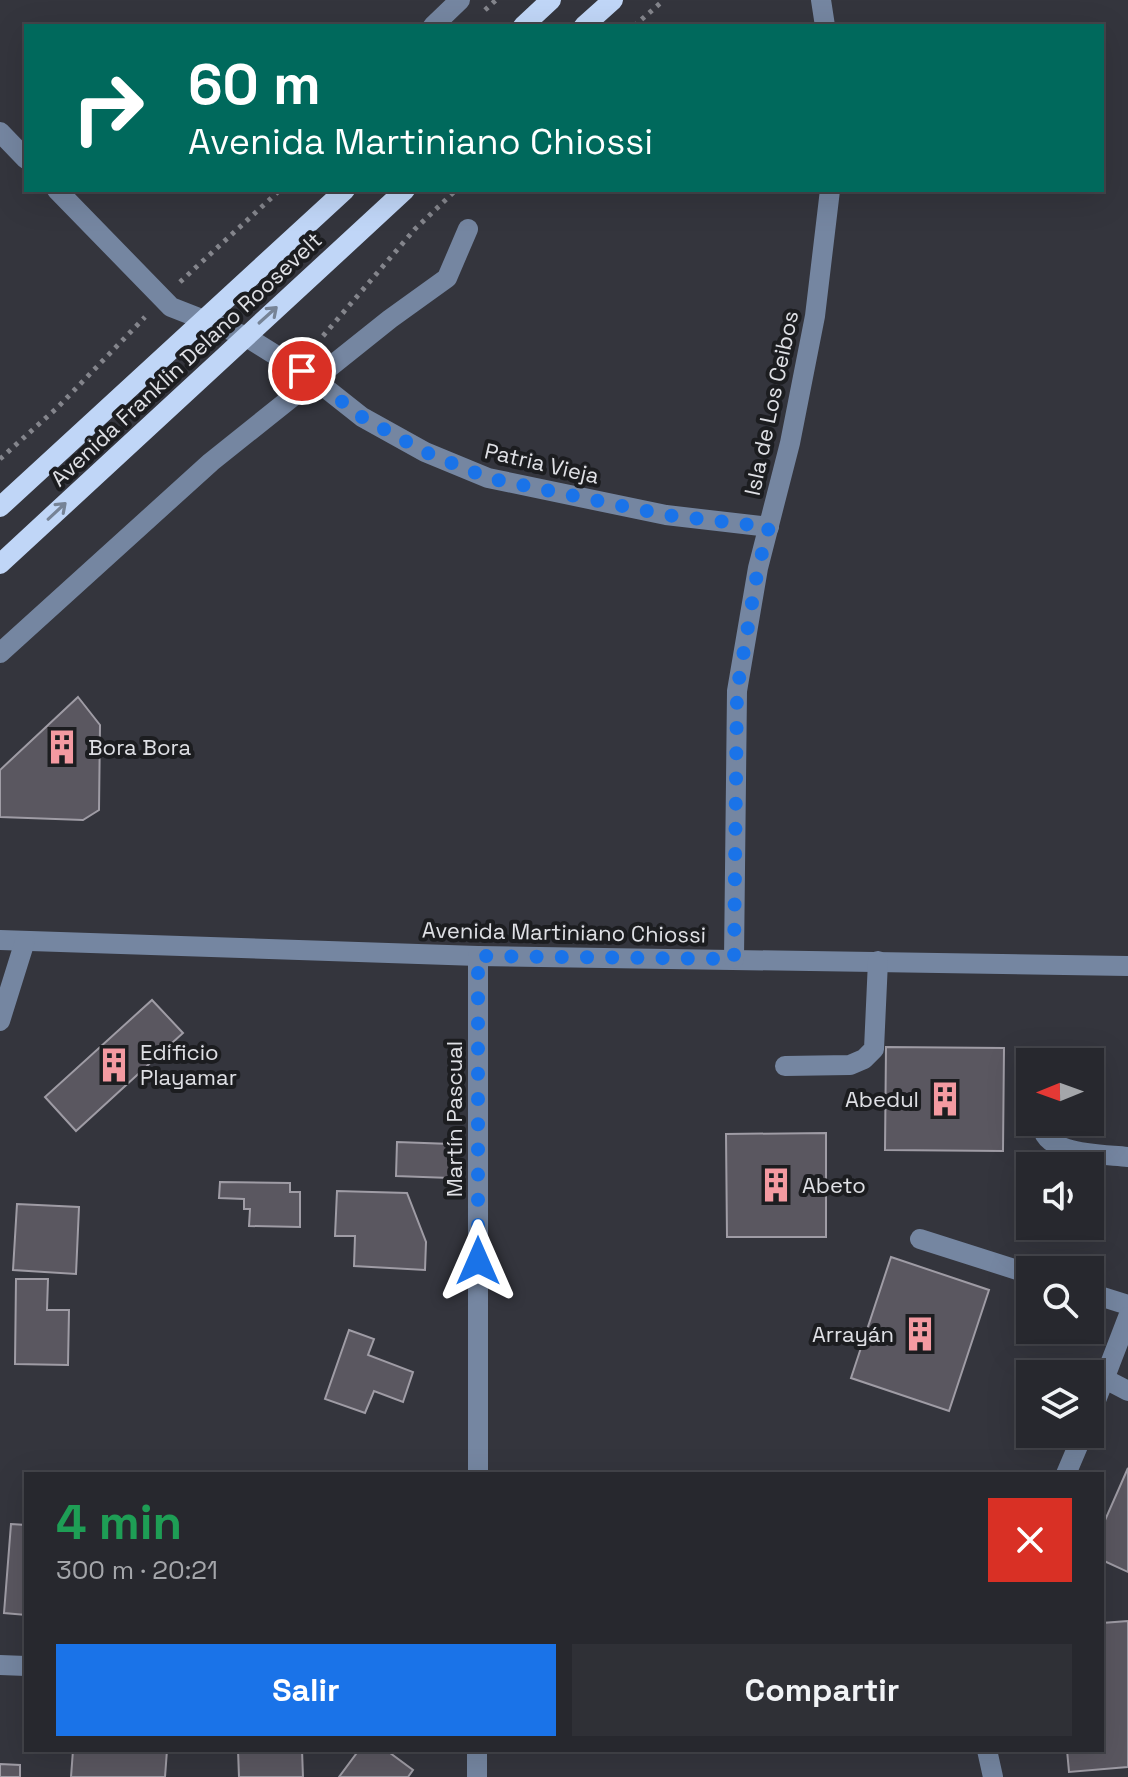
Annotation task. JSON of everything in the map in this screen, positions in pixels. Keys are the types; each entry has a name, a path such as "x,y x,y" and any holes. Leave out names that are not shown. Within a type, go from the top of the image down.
{"main road":[{"path":"525,24 551,0"},
{"path":"586,24 613,0"},
{"name":"Avenida Franklin Delano Roosevelt","path":"0,507 343,192"},
{"name":"Avenida Franklin Delano Roosevelt","path":"0,564 403,192"}],"street":[{"path":"435,24 460,0"},
{"path":"821,0 825,24"},
{"path":"0,132 24,157"},
{"name":"Patria Vieja","path":"59,192 171,307 245,336 314,379 362,417 425,452 488,478 666,515 769,527"},
{"name":"Isla de Los Ceibos","path":"734,959 737,691 758,568 790,443 815,316 830,192"},
{"path":"0,653 211,462 447,278 468,229"},
{"name":"Avenida Martiniano Chiossi","path":"0,940 478,956 1128,966"},
{"path":"0,1021 25,941"},
{"name":"Martín Pascual","path":"478,956 478,1472"},
{"path":"785,1066 850,1065 864,1059 874,1049 878,961"},
{"path":"1044,1136 1049,1143 1061,1148 1128,1157"},
{"path":"920,1239 1016,1270"},
{"path":"1104,1297 1128,1305"},
{"path":"1128,1317 1105,1379 1128,1391"},
{"path":"1067,1472 1077,1448"},
{"path":"0,1665 24,1666"},
{"path":"477,1752 477,1777"},
{"path":"987,1752 993,1777"}],"path":[{"path":"636,24 664,0"},
{"path":"0,459 58,407 163,299 278,192"}],"building":[{"name":"Bora Bora","path":"78,697 100,725 99,810 83,820 0,817 0,770"},
{"name":"Edificio Playamar","path":"152,1000 183,1033 76,1131 45,1097"},
{"name":"Abedul","path":"886,1047 1004,1048 1003,1151 885,1150"},
{"name":"Abeto","path":"826,1133 826,1237 727,1237 726,1134"},
{"path":"397,1142 451,1144 450,1178 396,1176"},
{"path":"220,1182 290,1183 290,1192 300,1192 300,1227 249,1226 250,1209 244,1209 244,1199 219,1198"},
{"path":"337,1191 407,1193 426,1242 425,1270 354,1266 355,1236 335,1236"},
{"path":"17,1204 79,1207 76,1274 13,1270"},
{"name":"Arrayán","path":"891,1257 989,1290 949,1411 851,1378"},
{"path":"16,1279 48,1279 47,1310 69,1310 68,1365 15,1364"},
{"path":"349,1330 374,1339 368,1355 413,1372 403,1402 374,1391 365,1413 325,1399"},
{"path":"1128,1468 1128,1572 1104,1561 1104,1522"},
{"path":"11,1524 24,1525 24,1615 4,1613"},
{"path":"1128,1621 1128,1767 1069,1772 1067,1752 1104,1752 1104,1623"},
{"path":"73,1752 167,1752 165,1777 71,1777"},
{"path":"238,1752 302,1752 303,1777 239,1777"},
{"path":"358,1752 389,1752 413,1770 408,1777 339,1777"},
{"path":"0,1764 20,1765 20,1777 0,1777"}],"place":[{"name":"Bora Bora","path":"62,747"},
{"name":"Edificio Playamar","path":"114,1065"},
{"name":"Abedul","path":"945,1099"},
{"name":"Abeto","path":"776,1185"},
{"name":"Arrayán","path":"920,1334"}],"route":[{"path":"302,371 362,417 425,452 488,478 666,515 769,527 758,568 737,691 734,959 478,956 478,1261"}]}
